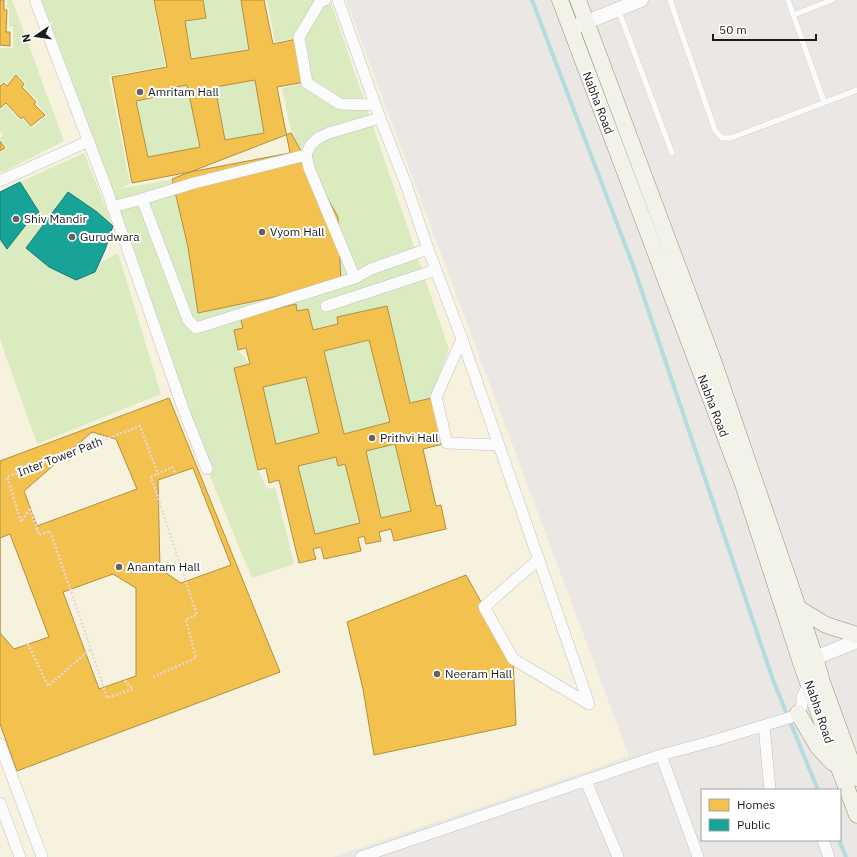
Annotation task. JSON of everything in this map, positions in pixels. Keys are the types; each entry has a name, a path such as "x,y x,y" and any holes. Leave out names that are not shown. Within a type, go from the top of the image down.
{"main road":[{"name":"Nabha Road","path":"560,0 570,29 719,399 798,608 808,660"},
{"name":"Nabha Road","path":"578,0 712,355 719,399 743,484 808,660 839,768 857,815"},
{"path":"798,608 826,625 857,636"},
{"name":"Nabha Road","path":"816,684 852,749 857,778"},
{"path":"792,716 829,760 839,768"}],"street":[{"path":"35,0 89,141 185,414 207,469"},
{"path":"325,0 320,2 299,38 306,83 340,104 375,105"},
{"path":"338,0 375,105 407,187 428,249 462,339 498,445 539,559 589,704 513,659 484,606 539,559"},
{"path":"570,29 641,0"},
{"path":"355,278 309,168 306,155 310,146 318,138 329,133 380,118"},
{"path":"0,181 89,141"},
{"path":"112,207 194,183 306,155"},
{"path":"142,199 188,320 196,328 207,323 355,278 371,269 428,249"},
{"path":"326,306 436,270"},
{"path":"462,339 436,397 447,443 498,445"},
{"path":"808,660 857,641"},
{"path":"361,857 377,854 661,755 764,726 792,716 802,705 802,696 806,689 816,684"},
{"path":"764,726 770,789"},
{"path":"0,744 42,857"},
{"path":"661,755 698,857"},
{"path":"586,781 618,857"},
{"path":"0,803 20,857"},
{"path":"823,841 829,857"}],"lane":[{"path":"670,0 715,130 722,138 731,138 857,90"},
{"path":"788,0 824,102"},
{"path":"793,15 832,0"},
{"path":"618,9 672,153"}],"path":[{"name":"Inter Tower Path","path":"124,680 133,689 107,698 50,531 39,535 30,510 21,522 8,477 140,426 158,474"},
{"path":"153,677 196,658 186,619 197,615 151,477 172,467 176,474"},
{"path":"28,644 48,686 91,649"}],"shaded area":[{"path":"0,0 346,0 629,756 333,857 0,857"}],"green space":[{"path":"7,0 12,0 64,141 1,173 0,153 7,148 0,139 3,135 0,131 0,110 6,105 20,121 23,119 32,128 47,115 37,104 38,101 24,87 26,84 17,74 7,83 4,81 0,84 0,48 13,48 13,27 9,26 9,8 7,7"},
{"path":"41,0 153,0 165,66 109,76 130,184 117,189 290,159 295,151 282,88 306,83 298,38 275,42 267,0 330,0 449,349 430,399 410,403 387,306 337,317 338,324 313,330 308,309 297,311 295,304 240,317 243,328 234,331 238,350 250,364 234,369 258,470 267,489 275,487 294,564 252,578 207,469 113,190"},
{"path":"203,0 241,0 249,50 191,59 185,21 206,18"},
{"path":"255,80 264,133 225,140 215,87"},
{"path":"187,85 200,147 148,157 136,101 166,95 165,89"},
{"path":"84,153 113,226 68,192 26,248 49,267 76,280 95,272 98,264 118,253 161,394 37,444 0,339 0,191"},
{"path":"369,340 390,422 344,434 324,351"},
{"path":"306,377 319,433 276,444 263,387"},
{"path":"395,444 411,511 381,518 366,451"},
{"path":"336,457 338,466 345,464 360,523 315,534 298,466"}],"building: Homes":[{"path":"0,0 4,0 4,10 7,10 6,32 10,32 10,46 0,45"},
{"name":"Amritam Hall","path":"154,0 203,0 206,18 185,21 191,59 249,50 241,0 264,0 273,44 297,39 305,82 277,87 290,153 132,183 112,77 167,67","holes":["255,80 264,133 225,140 215,87","187,85 200,147 148,157 136,101 166,95 165,89"]},
{"path":"16,75 24,84 22,87 36,102 34,104 45,115 31,126 23,117 21,119 6,103 0,108 0,86 4,83 7,86"},
{"name":"Vyom Hall","path":"291,133 338,217 341,283 198,313 188,247 172,179"},
{"path":"0,141 5,148 0,151"},
{"name":"Prithvi Hall","path":"296,304 297,311 308,309 313,330 338,324 337,317 387,306 410,403 436,397 447,443 423,449 436,506 441,505 446,529 394,541 391,529 379,532 381,541 366,544 364,536 358,538 361,551 324,559 321,547 313,549 316,559 299,563 279,480 269,483 266,468 258,470 234,368 250,364 246,348 238,350 234,330 243,328 240,317","holes":["369,340 390,422 344,434 324,351","306,377 319,433 276,444 263,387","395,444 411,511 381,518 366,451","336,457 338,466 345,464 360,523 315,534 298,466"]},
{"name":"Anantam Hall","path":"169,398 280,672 17,771 0,724 0,461"},
{"path":"92,432 116,439 137,489 37,526 24,491"},
{"path":"193,468 231,565 181,583 160,569 158,480"},
{"path":"10,534 49,637 14,649 0,633 0,538"},
{"path":"113,574 136,588 136,676 99,689 63,592"},
{"name":"Neeram Hall","path":"466,575 513,659 516,725 374,755 363,689 347,622"}],"building: Public":[{"name":"Shiv Mandir","path":"20,182 39,212 25,226 7,249 0,239 0,192"},
{"name":"Gurudwara","path":"68,192 97,212 113,226 105,250 95,272 76,280 49,267 26,248"}],"waterway":[{"path":"532,0 634,268 773,680 818,789"},
{"path":"839,841 846,857"}],"place":[{"name":"Amritam Hall","path":"140,92"},
{"name":"Shiv Mandir","path":"16,219"},
{"name":"Vyom Hall","path":"262,232"},
{"name":"Gurudwara","path":"72,237"},
{"name":"Prithvi Hall","path":"372,438"},
{"name":"Anantam Hall","path":"119,567"},
{"name":"Neeram Hall","path":"437,674"}]}
